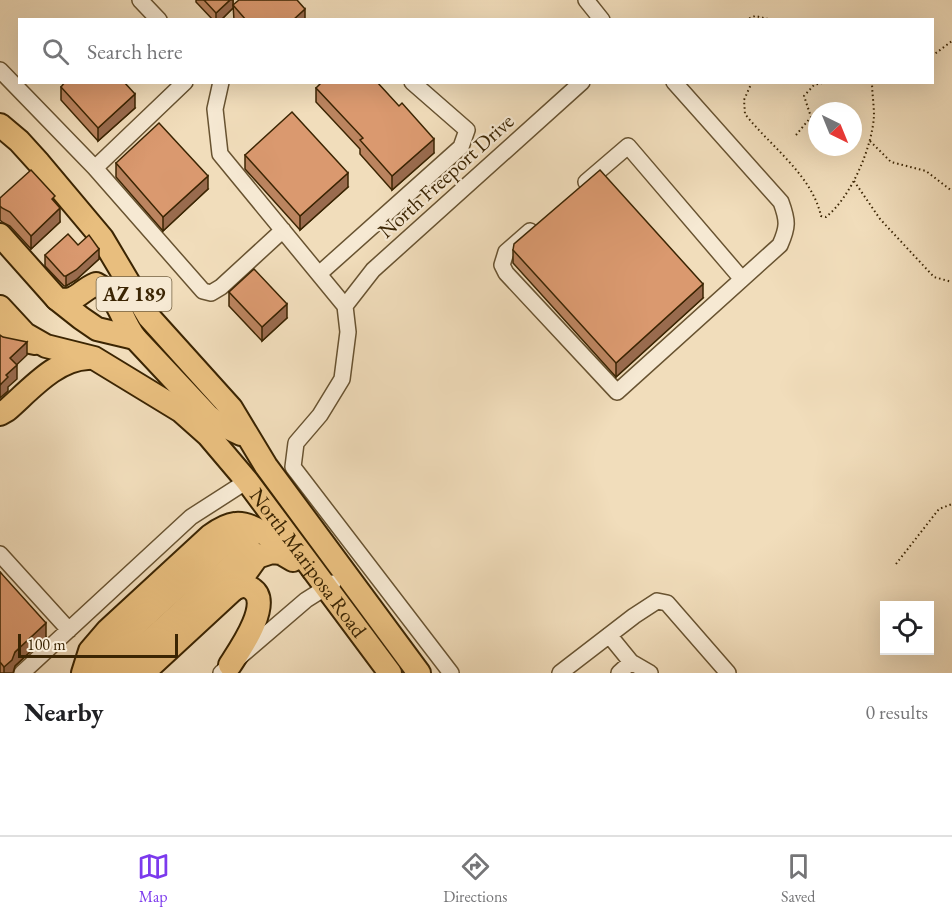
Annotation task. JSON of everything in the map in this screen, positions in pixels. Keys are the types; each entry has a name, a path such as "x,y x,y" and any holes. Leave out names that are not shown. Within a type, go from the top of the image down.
{"highway":[{"name":"AZ 189","path":"0,125 39,163 102,238 149,318 231,408 254,450 346,574"},
{"name":"AZ 189","path":"0,236 57,299 97,329 135,338"},
{"name":"AZ 189","path":"57,299 67,301 76,298 88,287 96,284 104,288 120,306 130,332 135,338 208,416 254,450"},
{"path":"0,307 25,334 46,346"},
{"name":"North Mariposa Road","path":"2,335 94,358 181,411 208,435 247,481 320,579 382,670"},
{"path":"0,414 63,364 75,359 94,358"},
{"path":"247,481 254,450"},
{"path":"83,673 90,651 108,630 210,536 234,524 243,524 267,547"},
{"path":"90,673 96,655 113,635 214,542 234,530 245,529 267,547"},
{"path":"100,673 104,661 122,639 232,539 244,535 251,536 267,547"},
{"path":"110,673 113,665 126,650 228,555 243,544 253,542 267,547"},
{"path":"121,673 130,659 246,554 262,547 281,546 320,579"},
{"path":"143,673 234,589 267,547"},
{"path":"132,673 136,666 267,547"},
{"name":"North Mariposa Road","path":"346,574 419,673"},
{"path":"225,669 248,638 256,618 258,601 255,591 248,586 234,589"}],"street":[{"path":"140,0 157,18"},
{"path":"586,0 600,18"},
{"path":"0,70 94,168 203,291 211,293 221,287 282,230"},
{"path":"94,168 183,84"},
{"path":"223,84 215,109 220,154 345,306 348,332 342,379 320,415 296,443 293,467 452,673"},
{"path":"319,274 461,147 466,130 414,84"},
{"name":"North Freeport Drive","path":"345,306 373,270 580,84"},
{"path":"541,222 506,252 502,265 506,273 617,392 780,245 786,230 787,217 781,202 676,84"},
{"path":"576,192 628,147 741,278"},
{"path":"22,673 191,517 247,481"},
{"path":"0,554 69,630"},
{"path":"225,669 306,600 320,579 346,574"},
{"path":"560,673 657,601 667,603 728,673"},
{"path":"609,635 631,662 650,673"},
{"path":"382,670 402,650"},
{"path":"619,673 631,662"}],"path":[{"path":"934,54 952,41"},
{"path":"751,84 744,100 745,114 803,179 818,202 821,216 826,217 832,213 854,181 870,141 874,116 872,84"},
{"path":"795,135 811,117 804,96 814,85 818,84"},
{"path":"870,141 891,162 926,171 952,191"},
{"path":"854,181 880,219 934,277 952,282"},
{"path":"896,564 939,509 952,504"}],"building":[{"path":"204,0 230,0 216,13"},
{"path":"239,0 297,0 305,9 295,18 244,18 233,5"},
{"path":"63,84 126,84 135,94 98,128 61,87"},
{"path":"320,84 379,84 399,106 402,103 434,139 392,176 360,140 363,138 316,88"},
{"path":"292,112 348,173 300,216 245,155"},
{"path":"159,123 208,176 163,217 116,163"},
{"path":"31,170 55,196 52,199 60,208 31,236 10,212 0,206 0,198"},
{"path":"600,170 703,284 616,363 513,250 514,244"},
{"path":"68,234 78,245 89,235 99,249 76,270 64,276 45,255"},
{"path":"254,269 287,304 262,327 229,292"},
{"path":"0,335 27,342 10,358 17,365 6,375 8,377 0,385"},
{"path":"0,572 46,623 15,652 12,660 4,667 0,662"}]}
